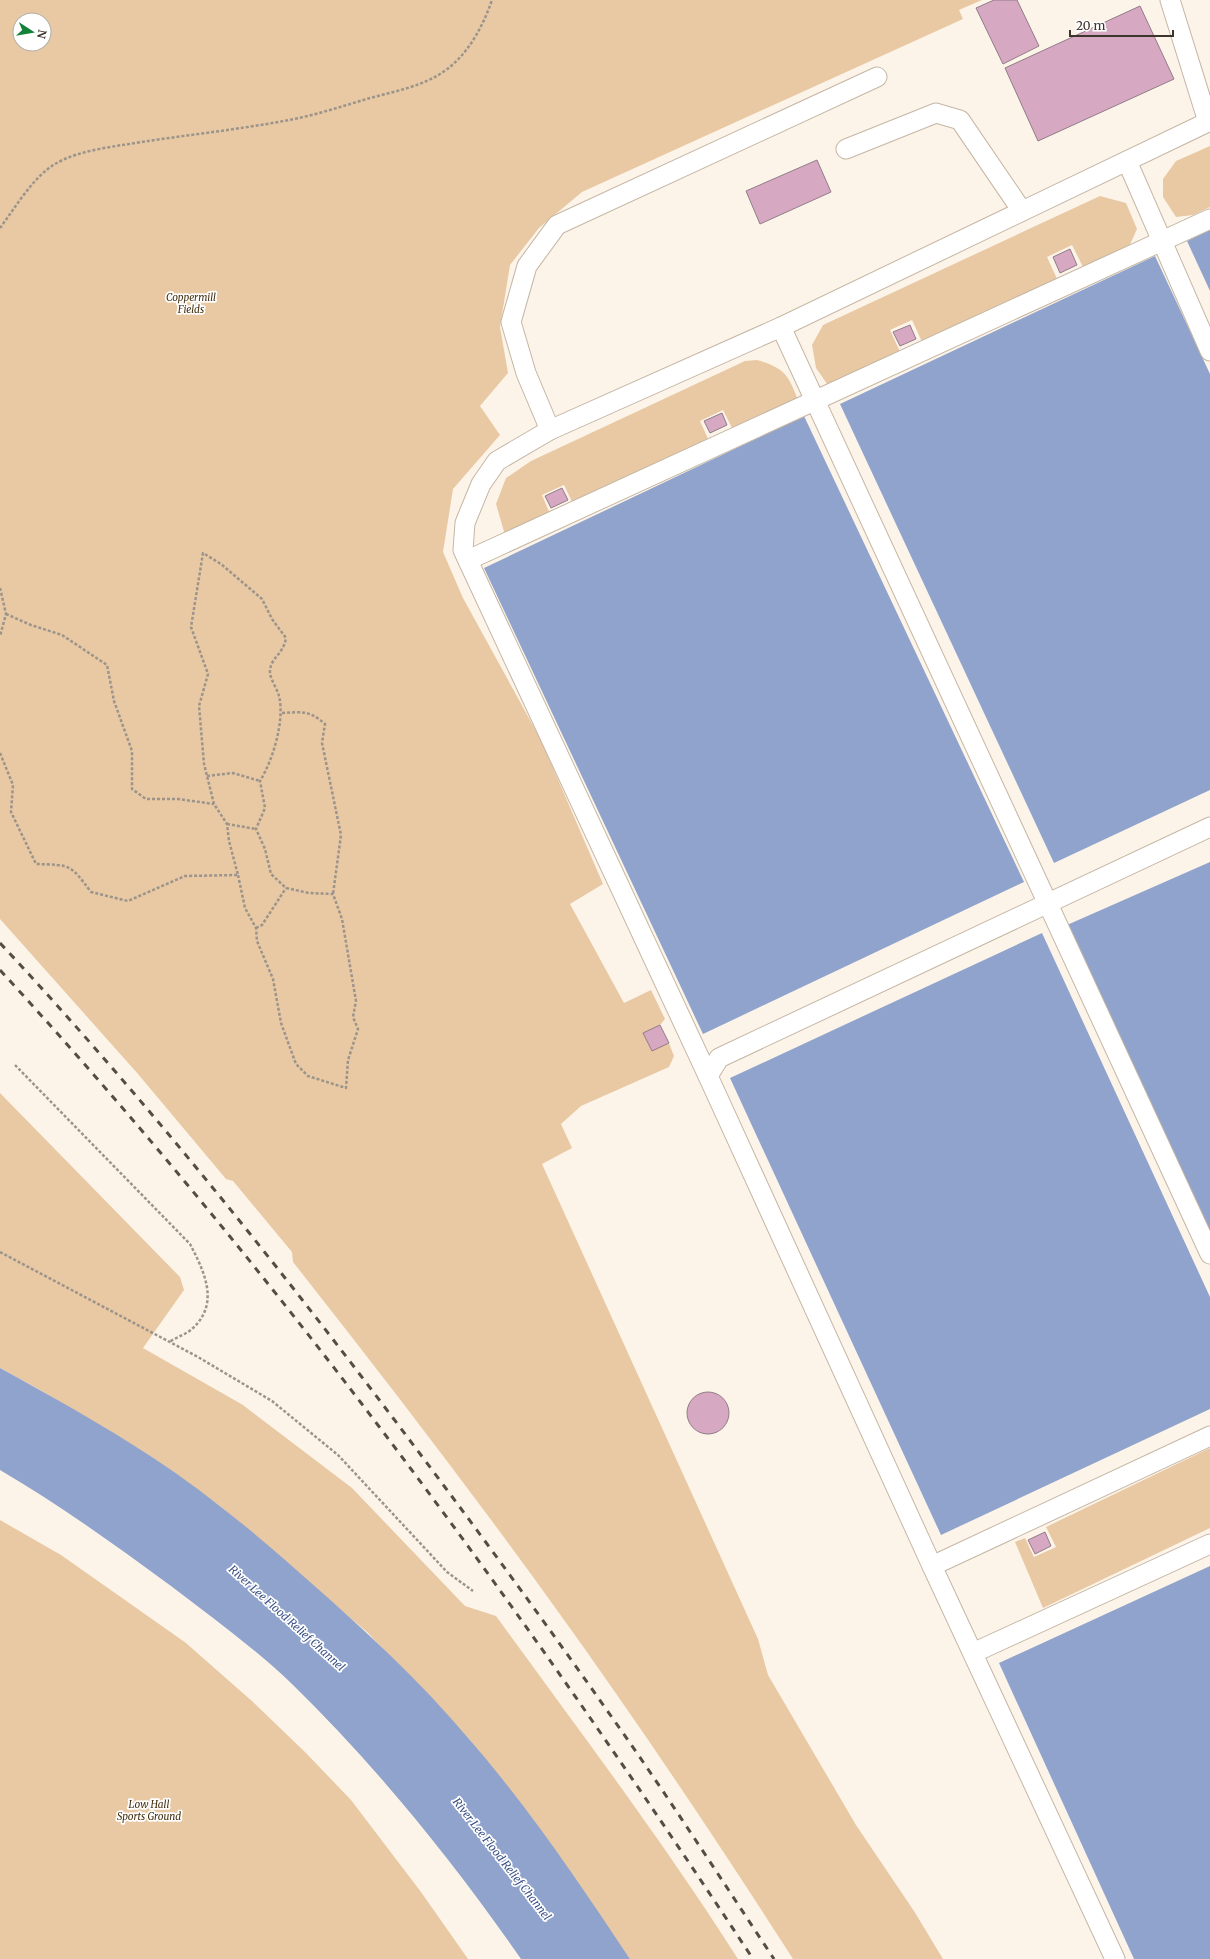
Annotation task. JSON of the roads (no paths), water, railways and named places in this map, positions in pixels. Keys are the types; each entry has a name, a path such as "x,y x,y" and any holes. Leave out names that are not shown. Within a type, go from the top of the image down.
{"lane":[{"path":"1115,1959 932,1566 708,1076 462,550 465,523 481,484 497,461 550,430 781,326 1209,122 1170,0"},
{"path":"550,430 526,373 511,322 527,266 557,225 877,77"},
{"path":"846,149 936,112 960,120 1022,212"},
{"path":"1127,161 1210,351"},
{"path":"468,560 816,402 1210,219"},
{"path":"781,326 1210,1254"},
{"path":"708,1076 719,1058 1210,827"},
{"path":"932,1566 1210,1436"},
{"path":"973,1653 1210,1544"}],"water":[{"path":"1210,230 1210,291 1187,241"},
{"path":"1155,256 1210,374 1210,790 1054,863 840,404"},
{"path":"804,416 1024,882 703,1034 484,568"},
{"path":"1210,862 1210,1232 1067,925"},
{"path":"1042,933 1210,1297 1210,1409 941,1535 730,1078"},
{"name":"River Lee Flood Relief Channel","path":"0,1368 58,1400 173,1471 233,1516 331,1600 372,1638 432,1697 491,1765 533,1819 630,1959 521,1959 468,1886 413,1816 354,1748 292,1684 248,1645 171,1586 66,1511 0,1470"},
{"path":"1210,1566 1210,1959 1134,1959 999,1663"}],"railway":[{"path":"0,943 103,1057 202,1175 299,1296 393,1418 456,1501 609,1713 673,1806 774,1959"},
{"path":"0,970 103,1086 204,1205 301,1326 396,1450 489,1575 579,1702 753,1959"}],"park label":[{"name":"Coppermill Fields","path":"191,302"},
{"name":"Low Hall Sports Ground","path":"149,1810"}]}
